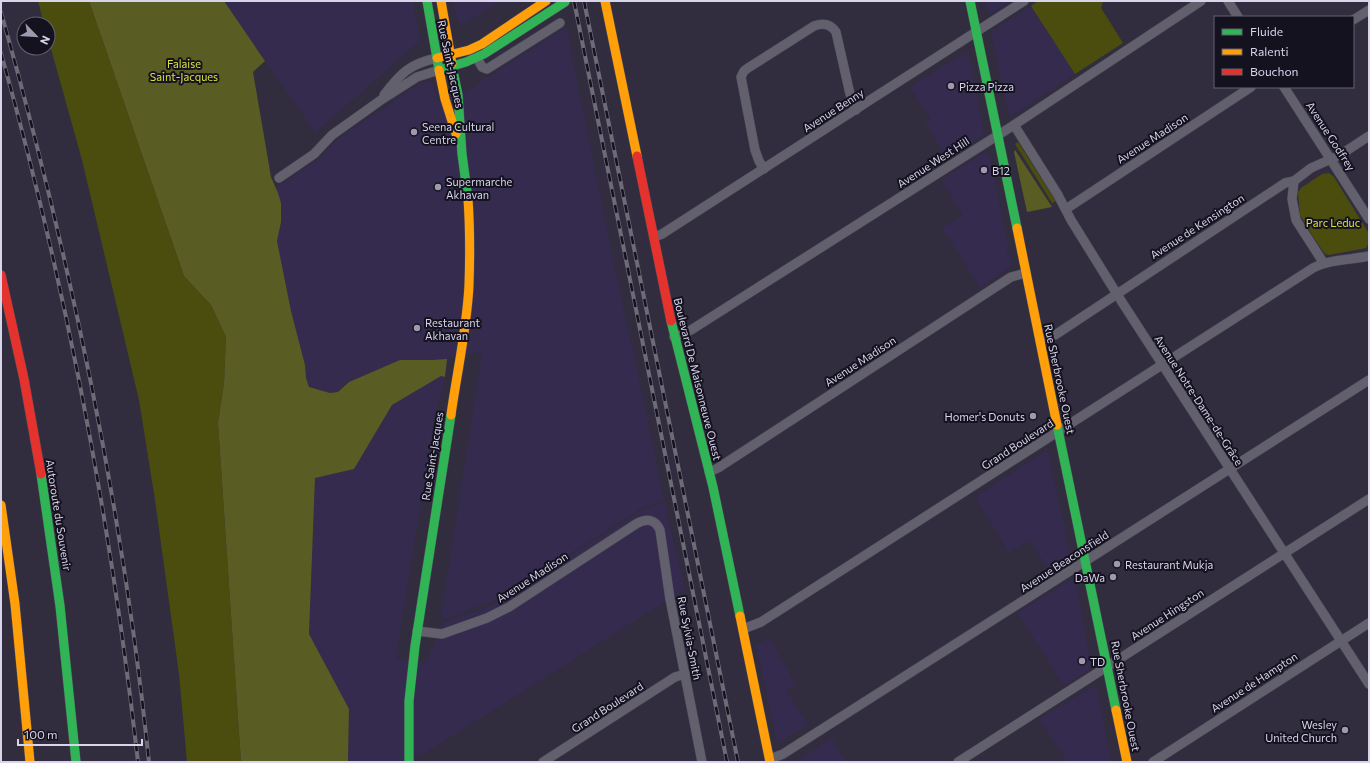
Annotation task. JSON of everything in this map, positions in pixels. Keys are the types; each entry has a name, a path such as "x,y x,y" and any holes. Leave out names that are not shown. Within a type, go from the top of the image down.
{"main road":[{"name":"Rue Saint-Jacques","path":"427,1 444,99 462,154"},
{"name":"Rue Saint-Jacques","path":"409,762 408,725 410,690 417,631 468,298 470,255 470,227 462,154 458,95 441,1"},
{"path":"437,58 469,50 482,44 546,1"},
{"name":"Boulevard De Maisonneuve Ouest","path":"605,1 674,337 709,472 770,760"},
{"name":"Rue Sherbrooke Ouest","path":"970,1 1127,762"},
{"path":"439,70 477,58 490,51 565,2"},
{"name":"Autoroute du Souvenir","path":"1,275 30,412 49,524 76,762"},
{"path":"1,505 17,622 30,762"}],"street":[{"name":"Avenue Benny","path":"654,237 662,234 764,169 1024,1"},
{"name":"Avenue West Hill","path":"674,337 691,330 1014,125 1201,1"},
{"path":"1228,1 1237,16"},
{"path":"1354,19 1369,10"},
{"path":"477,58 482,67 487,69 560,22"},
{"path":"764,169 755,150 741,77 742,73 818,24 827,24 836,32 850,94 856,110"},
{"path":"381,100 405,70 420,62 437,58"},
{"path":"279,178 314,154 332,135 381,100 417,77 439,70"},
{"name":"Avenue Madison","path":"1066,209 1249,88"},
{"name":"Avenue Godfrey","path":"1285,88 1332,159 1369,219"},
{"name":"Avenue Notre-Dame-de-Grâce","path":"1014,125 1058,195 1070,220 1162,365 1369,684"},
{"name":"Avenue de Kensington","path":"1040,340 1055,335 1285,183 1294,181 1311,168 1332,159 1369,136"},
{"path":"1294,181 1292,199 1296,220 1323,262"},
{"name":"Grand Boulevard","path":"743,629 761,622 1323,262 1342,261 1369,256"},
{"name":"Avenue Madison","path":"709,472 718,468 1011,277 1026,273"},
{"name":"Avenue Beaconsfield","path":"770,760 782,754 1369,380"},
{"name":"Avenue Hingston","path":"958,762 1369,500"},
{"name":"Avenue Madison","path":"417,631 442,634 494,615 636,524 644,520 652,520"},
{"name":"Rue Sylvia-Smith","path":"652,520 657,524 660,530 670,599 702,762"},
{"name":"Avenue de Hampton","path":"1153,762 1369,623"},
{"name":"Grand Boulevard","path":"543,762 675,677 685,674"}],"shaded area":[{"path":"224,1 413,1 420,41 315,133"},
{"path":"453,1 500,1 465,24 458,23"},
{"path":"984,1 1010,1 990,13 987,11"},
{"path":"1031,6 1075,74 1011,116 1008,112 991,34 993,30"},
{"path":"566,27 664,500 642,508 500,598 445,619 441,616 482,352 447,359 411,360 349,382 338,392 330,393 309,387 291,311 277,240 281,222 281,203 275,188 320,158 328,148 342,136 422,82 430,81 429,82 433,84 437,102 467,91"},
{"path":"964,53 970,59 984,132 982,136 947,157 925,123 931,119 910,87"},
{"path":"983,153 988,154 990,157 1009,251 1006,252 1007,256 1010,256 1012,264 1010,267 980,287 942,228 963,215 941,180"},
{"path":"441,376 445,377 435,415 396,658 426,663 443,623 490,606 643,510 664,502 685,589 427,752 404,762 348,762 349,709 309,634 315,477 354,469 392,405"},
{"path":"1046,451 1048,452 1071,558 1069,562 1051,574 1030,540 1009,553 975,497"},
{"path":"1072,579 1075,581 1076,585 1091,662 1087,671 1064,686 1018,613"},
{"path":"769,638 796,684 786,690 808,725 777,743 756,645"},
{"path":"1094,686 1097,689 1111,762 1067,762 1039,719"},
{"path":"832,738 846,762 795,762"}],"green space":[{"path":"38,1 89,1 184,276 211,305 226,337 224,383 218,423 241,762 187,762 179,674 155,500 139,400 82,160 53,56 56,56 56,16 42,16"},
{"name":"Falaise Saint-Jacques","path":"89,1 224,1 265,61 253,72 271,177 281,203 281,222 277,241 291,311 309,387 330,393 338,392 349,382 400,360 447,359 445,377 441,376 392,405 354,469 315,478 309,634 349,709 348,762 241,762 218,423 224,383 226,337 211,305 184,276"},
{"path":"1038,1 1103,1 1101,8 1123,43 1075,74 1031,6"},
{"path":"1018,142 1056,201 1052,203 1015,144"},
{"path":"1015,150 1052,207 1027,212 1014,152"},
{"name":"Parc Leduc","path":"1329,173 1334,177 1368,232 1369,242 1366,248 1329,255 1325,254 1300,215 1298,192 1301,188 1322,174"}],"railway":[{"path":"574,1 727,762"},
{"path":"584,1 738,762"},
{"path":"1,12 50,197 91,384 125,572 149,762"},
{"path":"1,53 46,228 84,404 114,583 138,762"}],"traffic: fast":[{"path":"427,1 439,70 466,62 484,54 565,2"},
{"path":"970,1 1017,228"},
{"path":"452,66 458,95 462,154 468,199"},
{"path":"671,321 713,487 740,616"},
{"path":"409,762 409,701 415,646 451,415"},
{"path":"1057,425 1116,710"},
{"path":"41,474 60,606 76,762"}],"traffic: slow":[{"path":"441,1 452,64"},
{"path":"437,58 469,50 482,44 546,1"},
{"path":"605,1 637,156"},
{"path":"439,70 445,99 456,134"},
{"path":"451,415 468,301 470,253 468,199"},
{"path":"1017,228 1057,425"},
{"path":"1,505 15,604 30,762"},
{"path":"740,616 770,762"},
{"path":"1116,710 1127,762"}],"traffic: jam":[{"path":"637,156 671,321"},
{"path":"1,275 24,379 41,474"}],"place":[{"name":"Pizza Pizza","path":"951,86"},
{"name":"Seena Cultural Centre","path":"414,132"},
{"name":"B12","path":"984,170"},
{"name":"Supermarche Akhavan","path":"438,187"},
{"name":"Restaurant Akhavan","path":"417,328"},
{"name":"Homer's Donuts","path":"1033,416"},
{"name":"Restaurant Mukja","path":"1117,564"},
{"name":"DaWa","path":"1113,577"},
{"name":"TD","path":"1082,661"},
{"name":"Wesley United Church","path":"1345,730"}]}
